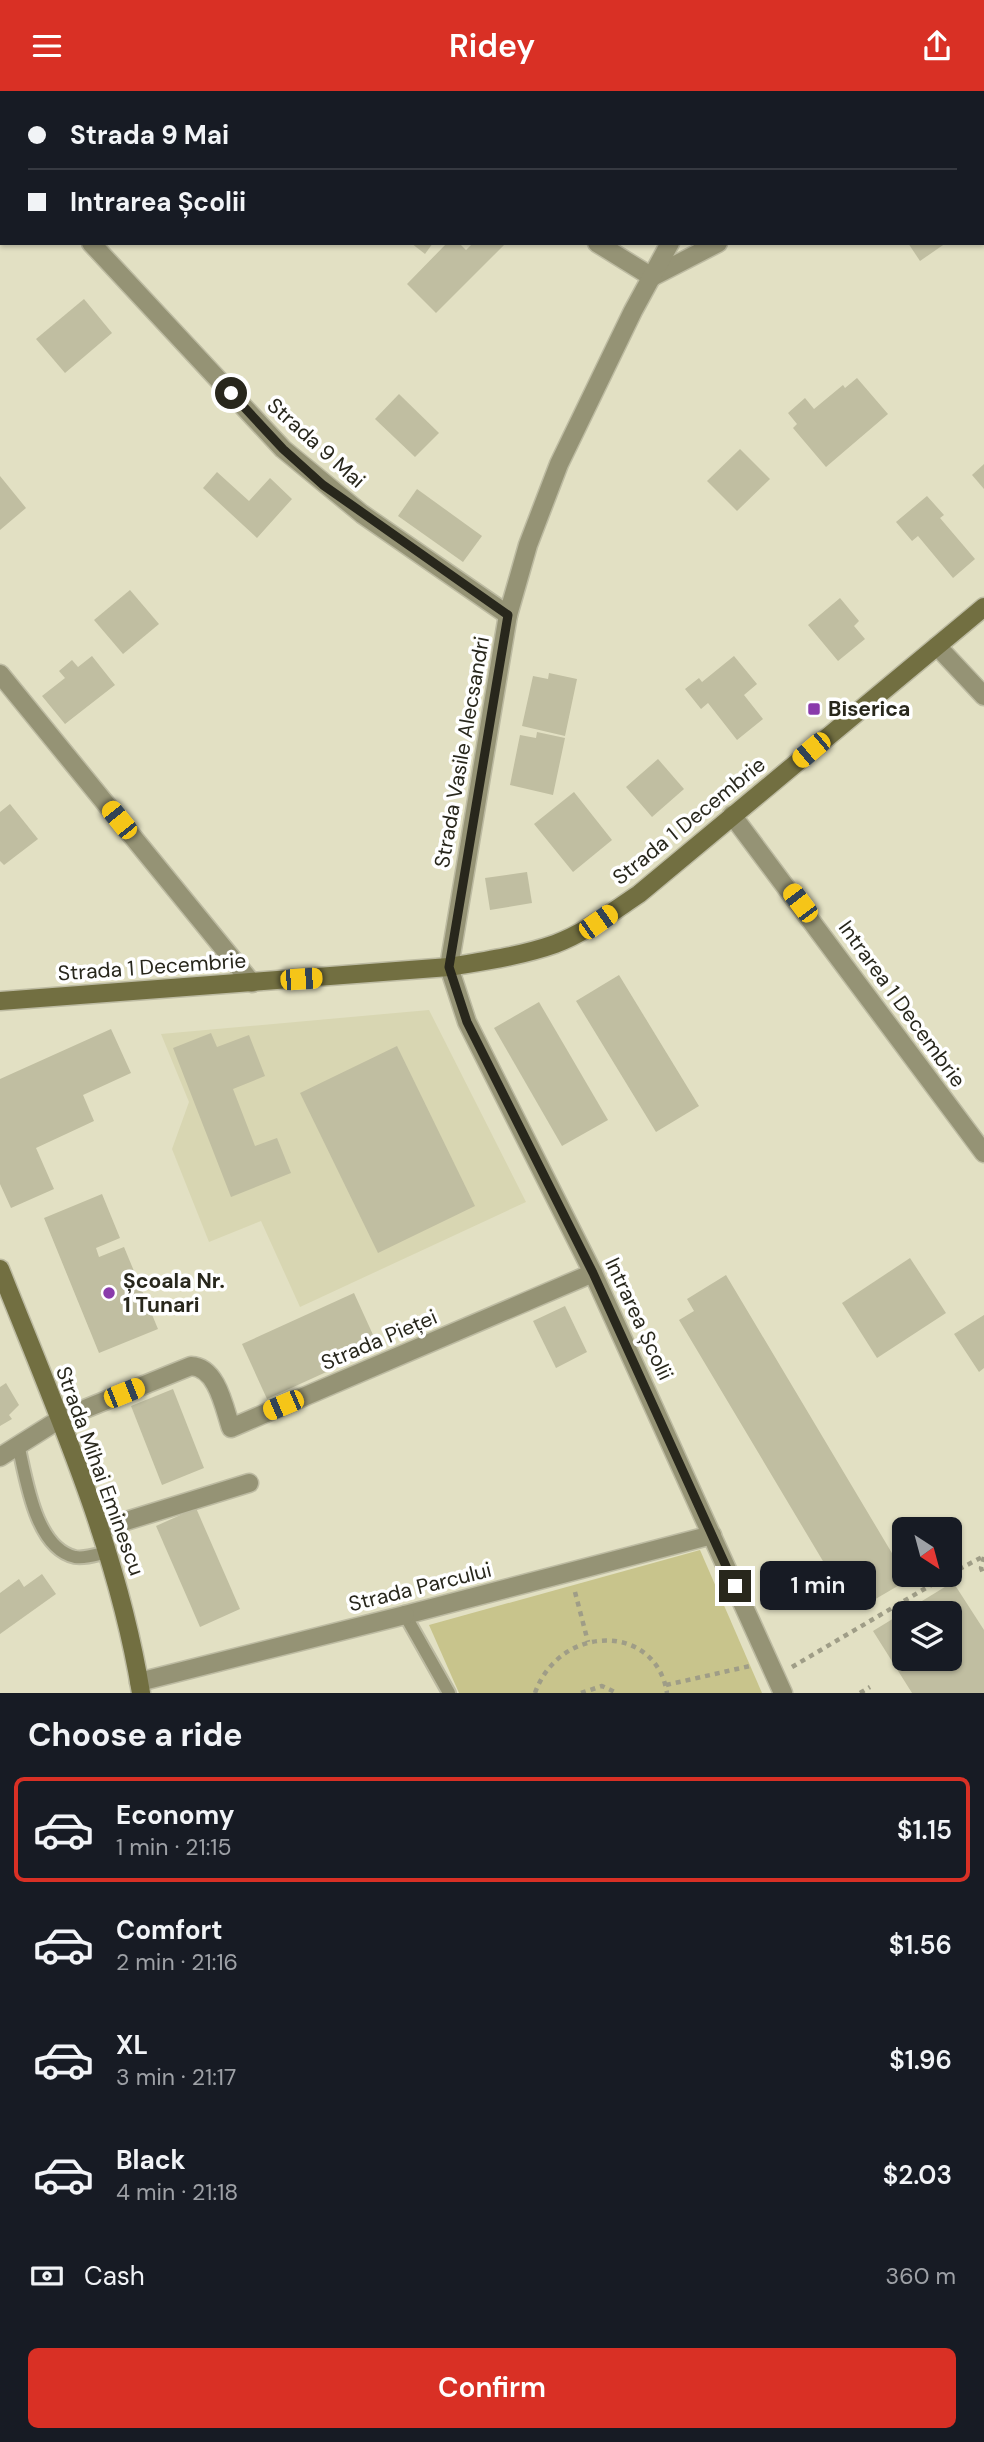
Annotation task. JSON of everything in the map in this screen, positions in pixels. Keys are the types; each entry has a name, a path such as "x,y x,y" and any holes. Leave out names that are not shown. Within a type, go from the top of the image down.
{"main road":[{"name":"Strada 1 Decembrie","path":"0,1001 449,967 512,956 556,943 598,922 639,894 984,607"},
{"name":"Strada Mihai Eminescu","path":"0,1269 60,1419 108,1552 140,1687"}],"street":[{"name":"Strada 9 Mai","path":"93,245 283,449 362,514 508,615"},
{"path":"600,245 652,277 714,245"},
{"name":"Strada Vasile Alecsandri","path":"449,967 508,615 528,545 559,464 632,311 669,245"},
{"path":"937,646 984,696"},
{"path":"0,674 252,983"},
{"name":"Intrarea 1 Decembrie","path":"732,815 984,1153"},
{"name":"Intrarea Școlii","path":"449,967 467,1022 593,1273 776,1677"},
{"name":"Strada Pieței","path":"60,1419 191,1366 201,1366 211,1376 231,1428 593,1273"},
{"path":"0,1457 60,1419"},
{"path":"100,1529 250,1483"},
{"name":"Strada Parcului","path":"140,1687 712,1535"}],"lane":[{"path":"18,1444 38,1519 55,1544 62,1552 78,1558 108,1552"},
{"path":"405,1615 449,1693"}],"path":[{"path":"962,1567 984,1556"},
{"path":"984,1556 981,1568 984,1576"},
{"path":"569,1572 588,1642"},
{"path":"666,1685 776,1677 927,1587"},
{"path":"535,1693 542,1675 556,1657 575,1645 588,1642 620,1642 640,1651 655,1666 666,1685 667,1693"},
{"path":"581,1693 602,1686 617,1693"},
{"path":"860,1693 870,1687"}],"shaded area":[{"path":"429,1010 526,1202 300,1307 261,1221 209,1242 172,1149 189,1102 161,1034"},
{"path":"700,1550 762,1693 459,1693 429,1625"}],"building":[{"path":"414,245 432,245 425,254"},
{"path":"445,245 461,245 466,250 471,245 504,245 436,313 407,284"},
{"path":"909,245 943,245 920,261"},
{"path":"84,299 112,333 65,373 36,339"},
{"path":"857,378 888,414 826,467 793,428 797,424 788,413 805,398 814,409 843,385 845,388"},
{"path":"399,394 439,433 415,457 375,419"},
{"path":"740,449 770,479 737,511 707,481"},
{"path":"984,464 984,489 972,475"},
{"path":"217,472 249,501 270,478 292,499 257,538 203,488"},
{"path":"0,476 26,508 0,530"},
{"path":"417,489 482,536 463,562 398,516"},
{"path":"927,496 944,515 940,518 975,559 953,578 918,536 912,541 896,522"},
{"path":"130,590 159,624 123,654 94,620"},
{"path":"840,598 859,621 854,626 865,639 838,661 808,625"},
{"path":"92,656 115,685 65,724 42,696 65,678 59,671 72,660 78,667"},
{"path":"734,656 757,684 744,695 763,719 737,740 708,703 701,709 685,689 699,678 702,682"},
{"path":"549,673 577,679 565,736 522,726 533,676 548,679"},
{"path":"537,732 565,738 553,795 510,785 520,735 536,738"},
{"path":"658,759 684,789 652,817 626,787"},
{"path":"574,792 612,840 573,872 534,824"},
{"path":"10,804 38,839 4,865 0,861 0,812"},
{"path":"527,872 532,903 490,910 485,878"},
{"path":"619,975 699,1106 656,1132 576,1001"},
{"path":"539,1002 608,1120 562,1146 494,1028"},
{"path":"111,1029 131,1073 83,1095 94,1121 36,1148 54,1189 11,1208 0,1184 0,1079"},
{"path":"211,1033 217,1047 249,1035 265,1076 233,1089 255,1146 277,1138 291,1173 231,1197 173,1048"},
{"path":"397,1046 475,1206 378,1253 300,1093"},
{"name":"Școala Nr. 1 Tunari","path":"102,1194 120,1238 96,1248 99,1257 124,1247 158,1329 99,1353 44,1218"},
{"path":"910,1258 946,1313 877,1358 842,1303"},
{"path":"726,1275 892,1553 892,1587 896,1587 867,1604 859,1590 845,1598 679,1320 694,1311 687,1299"},
{"path":"354,1293 379,1348 267,1399 242,1344"},
{"path":"565,1306 587,1352 556,1368 533,1321"},
{"path":"984,1315 984,1368 979,1372 954,1334"},
{"path":"6,1383 19,1405 9,1415 12,1419 0,1426 0,1387"},
{"path":"173,1389 204,1468 162,1485 131,1406"},
{"path":"196,1508 240,1609 200,1627 156,1526"},
{"path":"42,1574 56,1594 0,1634 0,1593 19,1579 24,1587"},
{"path":"945,1587 956,1587 984,1630 984,1693 912,1693 898,1671 962,1671 962,1601 922,1601"},
{"path":"892,1619 892,1661 873,1631"}],"place":[{"name":"Biserica","path":"814,709"},
{"name":"Școala Nr. 1 Tunari","path":"109,1293"}],"route":[{"path":"231,393 283,449 323,485 508,615 449,967 467,1022 593,1273 735,1586"}]}
